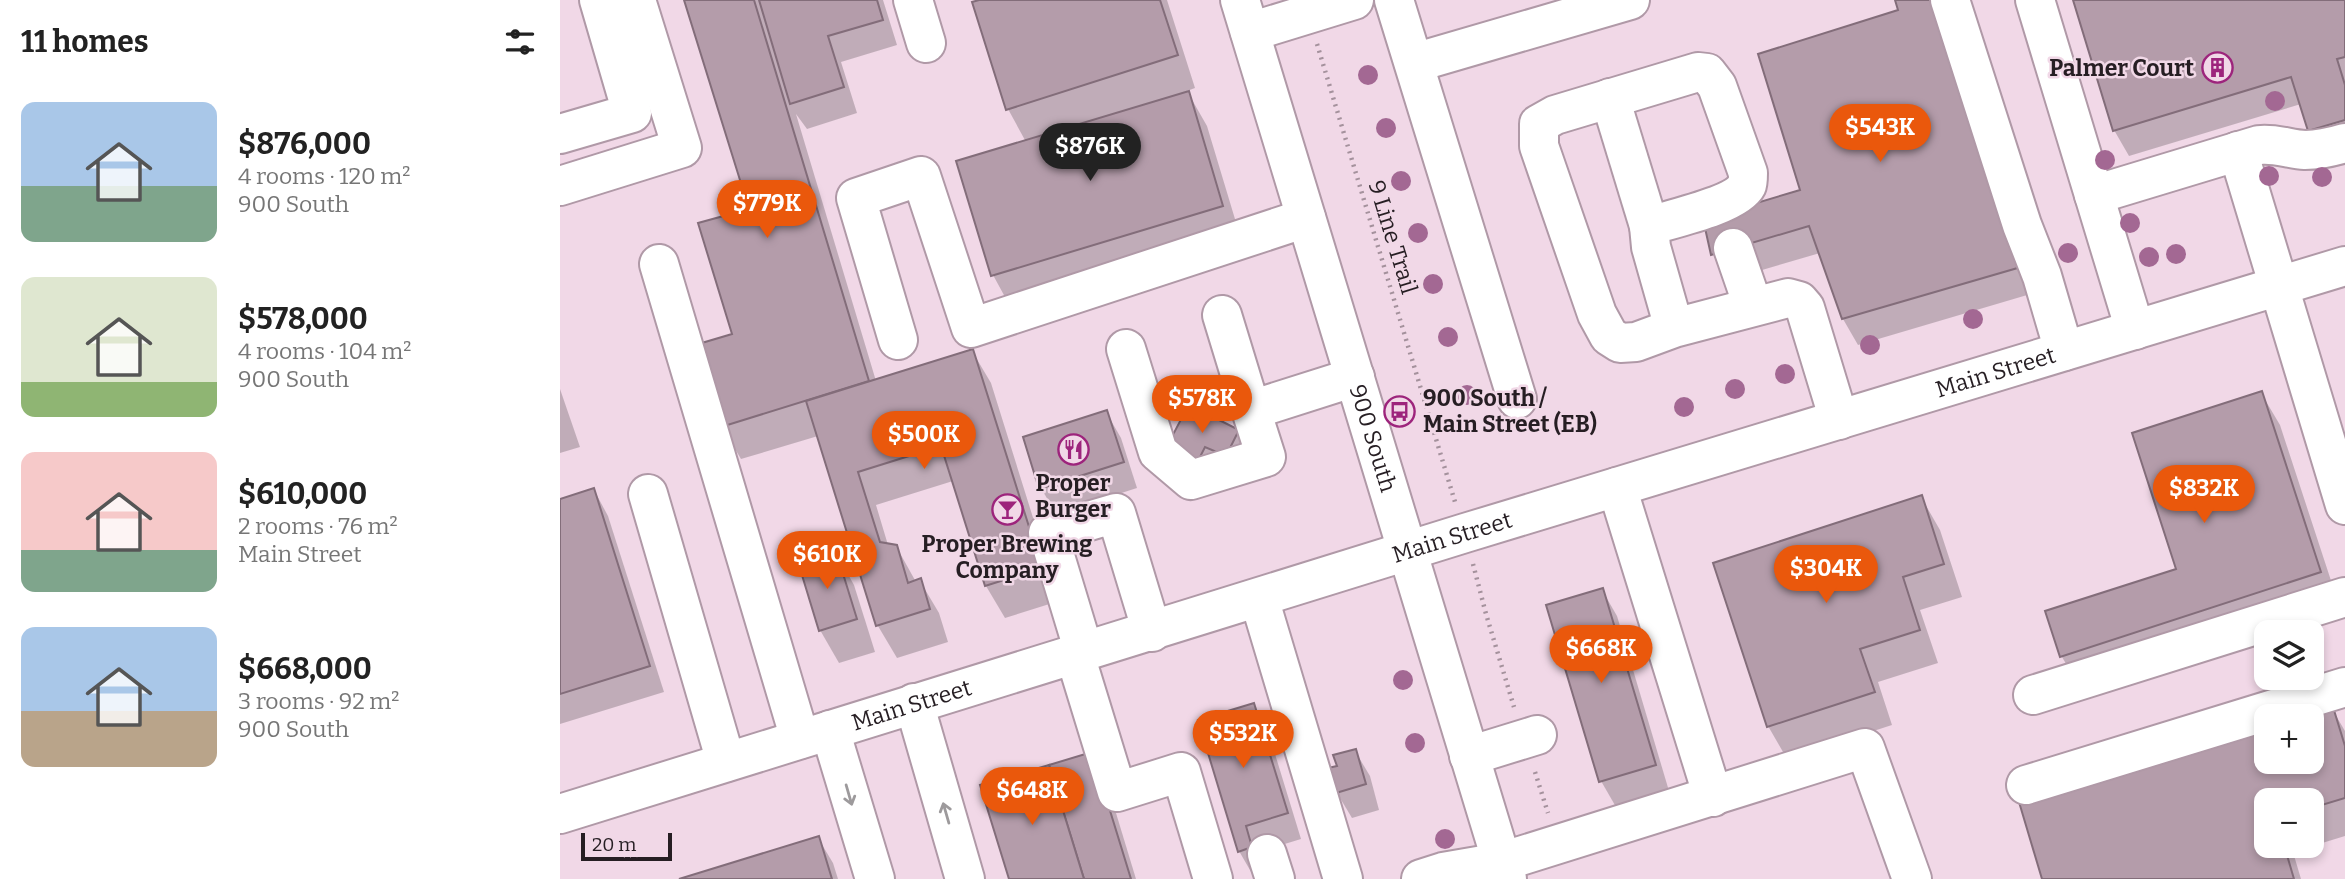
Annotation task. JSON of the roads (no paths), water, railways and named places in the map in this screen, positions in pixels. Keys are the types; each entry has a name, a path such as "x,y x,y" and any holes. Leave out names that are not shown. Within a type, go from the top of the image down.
{"street":[{"path":"560,134 632,113 599,0"},
{"path":"560,186 682,148 636,0"},
{"path":"913,0 926,43"},
{"path":"1245,16 1307,14 1354,0"},
{"path":"1394,0 1517,399"},
{"path":"1414,64 1630,0"},
{"path":"1950,0 2022,225 2042,276 2064,351"},
{"path":"2035,0 2135,330"},
{"name":"900 South","path":"1245,16 1504,871"},
{"path":"1752,306 1724,222 1747,184 1748,173 1717,86 1707,74 1698,72 1610,98 1555,115 1539,124 1539,146 1597,314 1609,336 1620,343 1636,342 1674,328 1752,306 1788,298 1799,301 1805,308 1839,420"},
{"path":"1610,98 1649,226 1651,247 1674,328"},
{"path":"2094,195 2238,151 2270,144 2304,150 2323,149 2345,143"},
{"path":"2238,151 2345,505"},
{"path":"898,340 856,198 921,176 971,328 1306,218"},
{"path":"1649,226 1724,222"},
{"path":"659,264 815,735 875,879"},
{"name":"Main Street","path":"560,814 2345,265"},
{"path":"1126,349 1158,452 1191,480 1266,457 1222,316"},
{"path":"1251,410 1355,377"},
{"path":"1617,487 1713,797"},
{"path":"648,494 726,762"},
{"path":"1152,632 1116,513 1048,533 1117,792 1181,772 1213,879"},
{"path":"2033,695 2345,597"},
{"path":"1259,598 1343,879"},
{"path":"2025,785 2345,687"},
{"path":"914,703 965,879"},
{"path":"1469,756 1537,735"},
{"path":"1421,879 1443,873 1504,871 1713,797 1865,748 1912,879"}],"place":[{"name":"Palmer Court","path":"2217,68"},
{"name":"900 South / Main Street (EB)","path":"1400,411"},
{"name":"Proper Burger","path":"1073,449"},
{"name":"Proper Brewing Company","path":"1007,510"}]}
